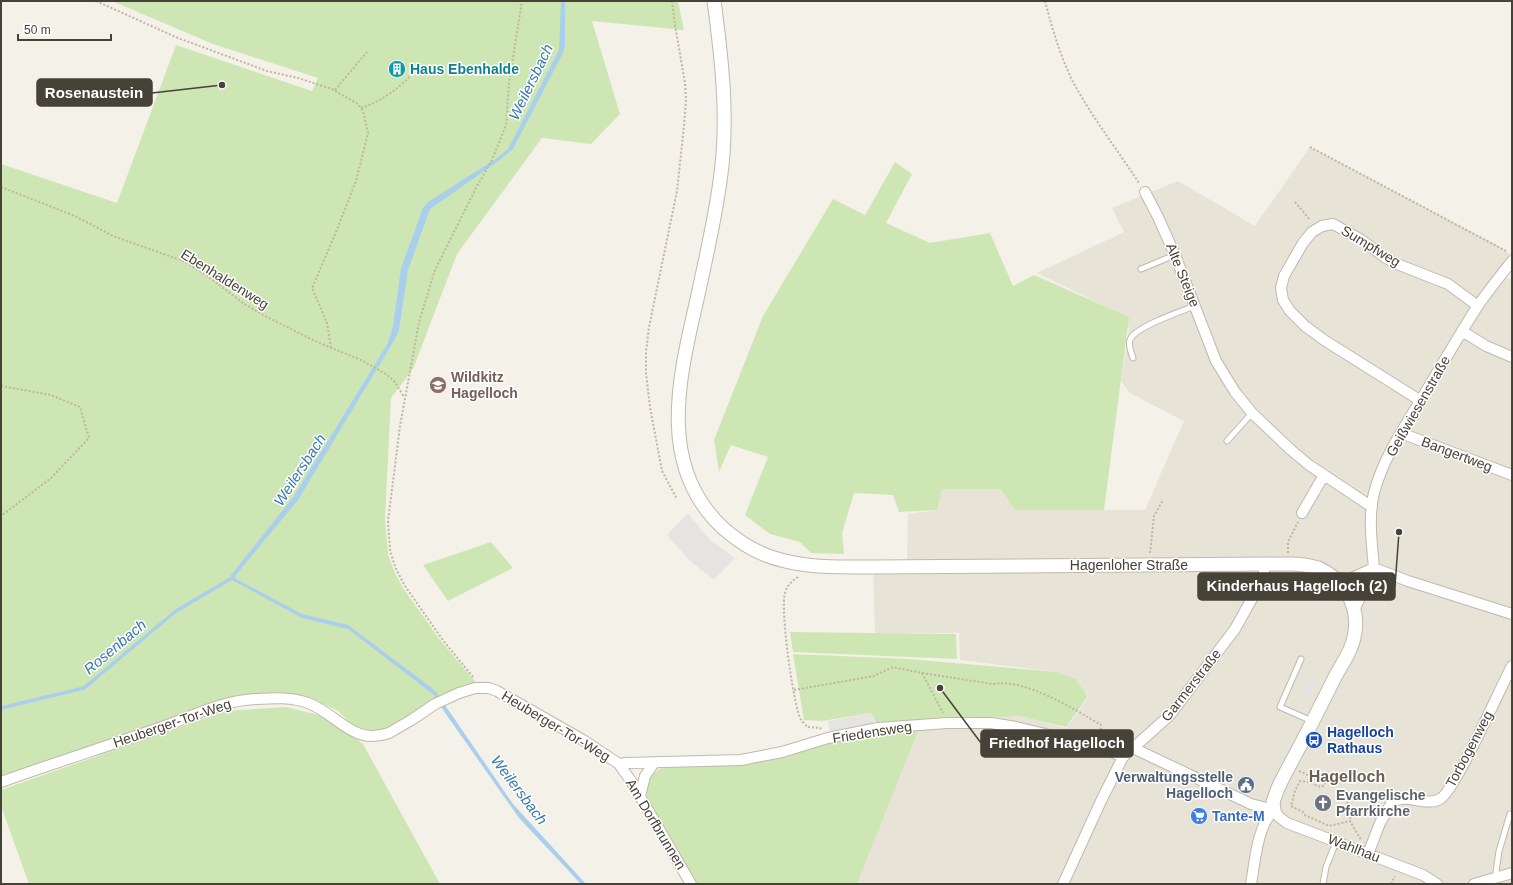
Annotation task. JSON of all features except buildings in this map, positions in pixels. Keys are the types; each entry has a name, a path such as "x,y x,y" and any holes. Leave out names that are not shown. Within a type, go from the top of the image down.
{"street":[{"name":"Hagenloher Straße","path":"714,1 722,81 723,156 712,231 681,377 678,410 681,451 688,476 699,499 713,518 726,531 746,545 764,554 784,561 808,564 829,566 1288,564 1307,565 1318,568 1330,574 1340,582 1351,598 1356,624 1352,645 1278,788 1273,802 1274,810"},
{"name":"Alte Steige","path":"1145,192 1175,255 1216,361 1235,392 1252,413 1291,450 1324,475 1372,507"},
{"name":"Sumpfweg","path":"1317,229 1322,226 1333,224 1386,258 1448,284 1478,306"},
{"path":"1317,229 1312,232 1304,243 1284,276 1280,288 1283,300 1290,311 1305,326 1324,340 1421,401"},
{"name":"Geißwiesenstraße","path":"1374,568 1371,538 1372,507 1374,493 1384,465 1401,433 1462,331 1478,306 1512,261"},
{"path":"1462,331 1486,346 1512,357"},
{"name":"Bangertweg","path":"1401,433 1512,475"},
{"path":"1302,513 1324,475"},
{"name":"Garmerstraße","path":"1063,884 1123,757 1170,715 1238,625 1259,586 1264,572 1264,564"},
{"path":"1354,608 1374,568"},
{"path":"1340,582 1374,568 1512,614"},
{"name":"Torbogenweg","path":"1363,852 1392,802 1404,798 1433,801 1442,798 1460,770 1512,666"},
{"name":"Heuberger-Tor-Weg","path":"1,782 47,765 163,727 223,704 268,698 302,701 321,709 362,736 371,737 389,733 449,697 469,689 482,688 493,690 506,696 583,740 619,764"},
{"name":"Friedensweg","path":"619,764 626,762 742,760 782,752 828,738 878,728 947,723 991,723 1016,727 1100,747 1123,757"},
{"path":"1133,748 1251,804 1274,810 1270,814 1262,829 1251,884"},
{"path":"640,796 645,776 654,762"},
{"name":"Am Dorfbrunnen","path":"619,764 631,781 691,884"},
{"name":"Wahlhau","path":"1274,810 1279,817 1287,823 1423,875 1437,884"},
{"path":"1474,884 1512,873"}],"lane":[{"path":"1141,269 1175,255"},
{"path":"1134,358 1129,345 1133,335 1155,323 1196,306"},
{"path":"1227,441 1252,413"},
{"path":"1301,659 1280,706 1313,721"},
{"path":"1495,879 1499,851 1510,814"},
{"path":"1323,884 1326,867 1336,842"}],"path":[{"path":"96,1 178,38 216,53 266,71 304,80 335,90 358,104 361,108 368,133 356,181 312,288 327,323 331,348"},
{"path":"482,688 442,639 405,586 396,569 390,551 388,521 405,398 419,322 435,270 476,188 492,160 506,125 509,83 522,1"},
{"path":"672,1 686,83 686,100 682,155 671,225 649,327 646,352 646,372 647,390 662,471 677,499"},
{"path":"1046,1 1054,34 1072,78 1087,106 1145,192"},
{"path":"335,90 367,52"},
{"path":"361,108 386,96 410,76"},
{"path":"1310,147 1495,244 1512,255"},
{"name":"Ebenhaldenweg","path":"1,187 75,216 113,236 183,261 206,275 263,316 331,348 361,360 386,374 395,382 405,398"},
{"path":"1295,202 1317,229"},
{"path":"1,386 50,395 80,407 89,438 51,478 1,516"},
{"path":"1149,564 1154,516 1163,500"},
{"path":"1288,564 1288,542 1302,513"},
{"path":"808,564 804,573 787,586 783,601 789,657 794,690 801,720 807,727 820,728 828,738"},
{"path":"794,690 874,676 893,667 993,684 1002,682 1023,687 1050,697 1102,725 1100,747"},
{"path":"922,673 947,723"},
{"path":"1297,768 1301,772 1325,783 1325,785 1321,787 1308,782 1300,781 1294,791 1291,806 1304,812 1305,815 1329,826 1350,821"},
{"path":"1293,785 1294,791"},
{"path":"1290,794 1294,791"},
{"path":"1347,802 1351,808 1350,821 1361,841 1363,852"}],"shaded area":[{"path":"1310,147 1495,244 1512,255 1512,261 1501,275 1512,280 1512,884 857,884 921,721 1018,716 1066,728 1089,696 1076,679 1057,672 960,660 959,633 875,633 873,567 907,566 908,514 937,510 942,489 1001,489 1015,510 1145,510 1184,421 1130,393 1121,381 1129,328 1117,312 1037,273 1124,232 1112,208 1178,181 1255,226"},
{"path":"688,513 709,539 735,558 714,580 689,560 667,535"},
{"path":"1311,676 1318,679 1310,696 1303,693"},
{"path":"872,713 874,724 830,732 828,721"}],"green space":[{"path":"112,1 678,1 684,30 592,21 620,114 591,144 542,138 457,254 413,369 391,398 385,519 388,554 394,571 403,588 440,640 478,685 415,711 380,732 357,730 338,711 317,701 290,695 251,695 148,727 1,776 1,164 117,203 176,45 312,91 318,78 213,44"},
{"path":"895,162 912,174 886,223 930,243 990,233 1013,286 1034,275 1129,317 1104,510 1015,510 1001,489 942,489 937,510 899,512 893,495 854,493 842,533 844,554 811,553 800,542 770,534 745,515 768,457 731,445 719,472 714,440 763,316 833,199 865,215"},
{"path":"491,542 513,568 448,601 423,565"},
{"path":"790,632 956,634 957,659 793,652"},
{"path":"793,654 908,659 1057,672 1076,679 1088,696 1066,727 1018,716 877,724 871,713 822,721 804,720"},
{"path":"286,707 327,717 363,744 440,884 29,884 1,806 1,790 225,711"},
{"path":"919,728 857,884 695,884 647,797 647,786 650,777 658,770 670,765 741,764 829,740 879,730"}],"water":[{"path":"561,1 565,1 565,45 563,53 513,149 430,209 408,270 399,330 395,339 298,500 235,576 236,579 302,614 348,625 432,688 513,804 586,884 581,884 519,818 434,695 348,629 302,618 232,580 231,575 294,496 388,343 393,326 401,268 423,208 428,202 497,158 508,149 559,50"}],"waterway":[{"name":"Rosenbach","path":"1,708 84,688 176,611 232,578"}],"place":[{"name":"Haus Ebenhalde","path":"397,69"},
{"name":"Rosenaustein","path":"222,85"},
{"name":"Wildkitz Hagelloch","path":"438,385"},
{"name":"Kinderhaus Hagelloch (2)","path":"1399,532"},
{"name":"Friedhof Hagelloch","path":"940,688"},
{"name":"Hagelloch Rathaus","path":"1314,740"},
{"name":"Verwaltungsstelle Hagelloch","path":"1246,785"},
{"name":"Evangelische Pfarrkirche","path":"1323,803"},
{"name":"Tante-M","path":"1199,816"}],"district":[{"name":"Hagelloch","path":"1347,776"}],"water label":[{"name":"Weilersbach","path":"531,82"},
{"name":"Weilersbach","path":"300,470"},
{"name":"Weilersbach","path":"519,790"}]}
